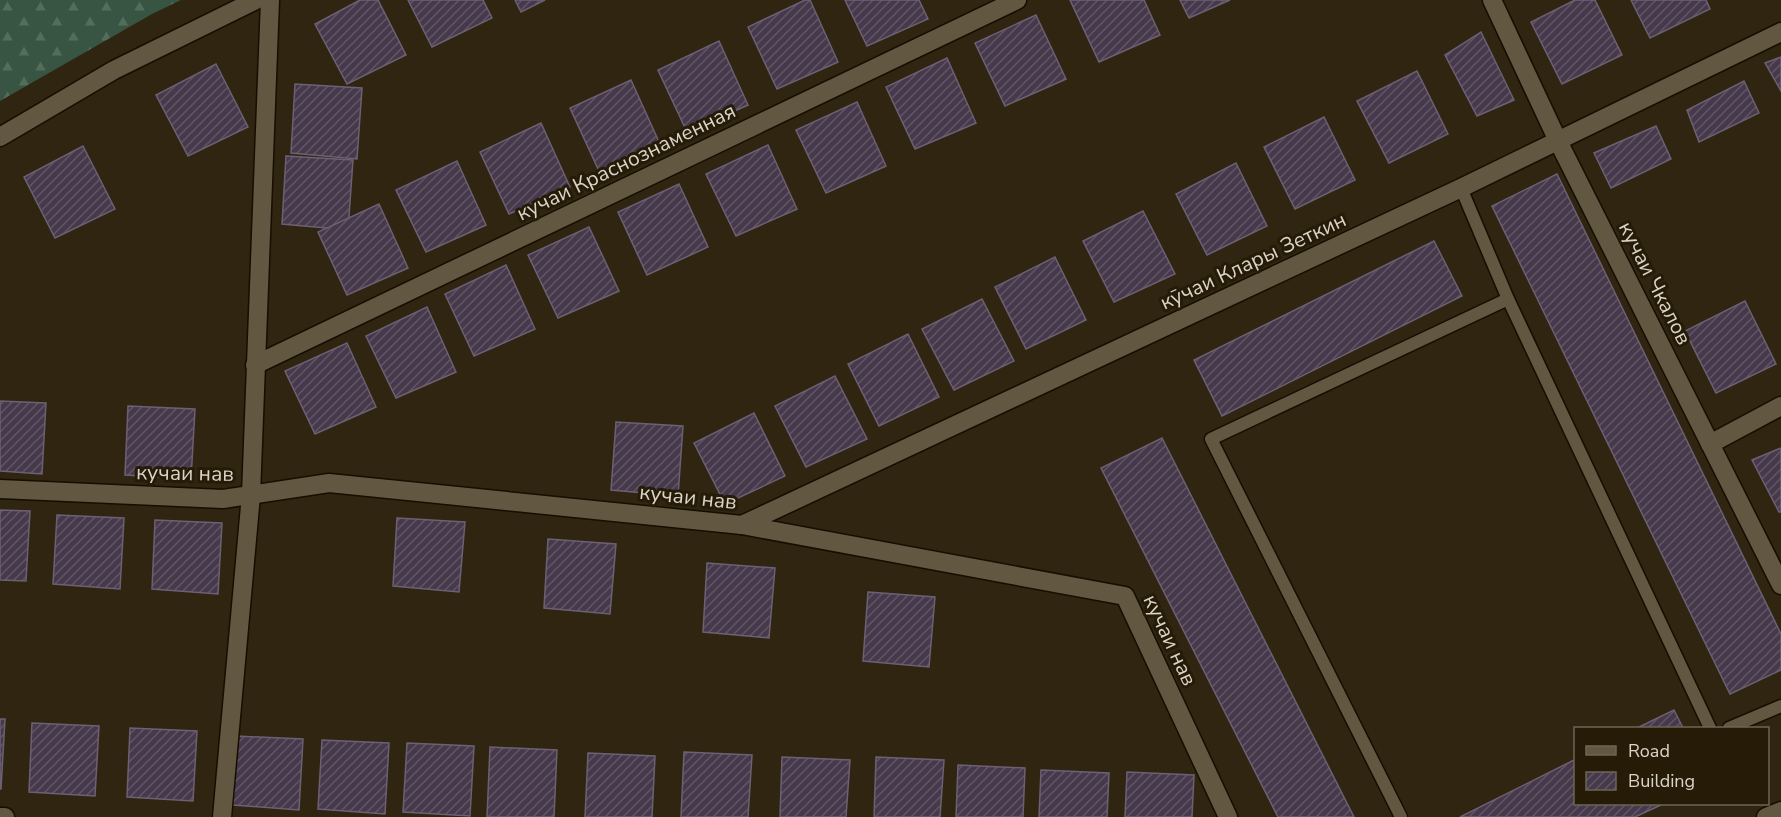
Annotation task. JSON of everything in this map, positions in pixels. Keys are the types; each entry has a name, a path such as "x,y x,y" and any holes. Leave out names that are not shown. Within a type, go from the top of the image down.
{"street":[{"path":"0,137 114,70 256,0"},
{"path":"222,817 250,495 270,0"},
{"name":"кучаи Краснознаменная","path":"255,365 1017,0"},
{"name":"кучаи Чкалов","path":"1492,0 1558,141 1781,585"},
{"name":"кӯчаи Клары Зеткин","path":"742,525 1461,188 1781,32"},
{"path":"1710,444 1781,406"},
{"name":"кучаи нав","path":"0,489 223,499 329,483 742,525 1125,596 1228,817"},
{"path":"1766,817 1781,811"},
{"path":"0,817 5,817"}],"lane":[{"path":"1461,188 1508,298 1709,727"},
{"path":"1401,817 1211,439 1508,298"},
{"path":"1734,727 1781,706"}],"green space":[{"path":"0,0 181,0 152,14 0,101"}],"building":[{"path":"360,0 378,0 406,55 347,84 315,24"},
{"path":"408,0 483,0 492,18 432,47"},
{"path":"515,0 545,0 521,12"},
{"path":"805,0 810,0 838,62 777,89 748,27"},
{"path":"845,0 919,0 928,19 867,46"},
{"path":"1070,0 1144,0 1160,35 1099,62"},
{"path":"1180,0 1230,0 1189,18"},
{"path":"1575,0 1595,0 1622,55 1562,84 1531,22"},
{"path":"1631,0 1706,0 1710,9 1650,38"},
{"path":"1036,15 1066,79 1005,106 975,43"},
{"path":"1481,32 1514,100 1477,116 1445,55"},
{"path":"719,41 748,105 687,132 658,70"},
{"path":"1781,57 1781,91 1765,63"},
{"path":"947,58 976,123 915,149 886,87"},
{"path":"216,64 248,127 188,156 156,95"},
{"path":"1417,71 1448,134 1389,163 1357,101"},
{"path":"631,80 660,144 599,171 570,108"},
{"path":"1744,81 1759,113 1699,142 1687,110"},
{"path":"295,84 362,88 357,159 291,153"},
{"path":"857,102 886,166 826,193 796,130"},
{"path":"1324,117 1355,180 1295,209 1264,147"},
{"path":"541,123 570,187 509,214 480,152"},
{"path":"1656,126 1671,159 1611,188 1594,153"},
{"path":"768,145 797,209 736,236 706,174"},
{"path":"83,146 115,209 55,238 24,177"},
{"path":"286,156 353,160 348,230 282,224"},
{"path":"457,161 486,225 426,252 396,190"},
{"path":"1236,163 1267,226 1207,255 1176,194"},
{"path":"1557,174 1781,634 1781,670 1730,694 1492,206"},
{"path":"679,184 708,247 647,275 618,212"},
{"path":"379,204 408,268 347,295 318,232"},
{"path":"1143,211 1175,274 1114,302 1083,241"},
{"path":"589,227 619,291 558,318 528,255"},
{"path":"1434,241 1462,296 1222,416 1194,360"},
{"path":"1055,257 1086,320 1026,349 995,287"},
{"path":"506,265 535,329 474,356 445,294"},
{"path":"982,299 1014,361 954,390 922,329"},
{"path":"1745,301 1776,364 1716,393 1685,331"},
{"path":"427,307 456,372 396,398 366,336"},
{"path":"908,334 939,397 879,426 848,364"},
{"path":"347,343 376,407 315,434 285,371"},
{"path":"835,376 867,439 806,467 775,406"},
{"path":"0,401 46,403 42,474 0,471"},
{"path":"128,406 195,409 191,479 125,475"},
{"path":"754,413 785,476 725,504 694,443"},
{"path":"616,422 683,426 678,496 611,490"},
{"path":"1162,438 1354,817 1278,817 1101,468"},
{"path":"1781,448 1781,512 1779,512 1752,460"},
{"path":"0,510 30,511 26,581 0,580"},
{"path":"57,515 124,518 120,589 53,584"},
{"path":"397,518 465,522 459,592 393,586"},
{"path":"155,520 222,523 218,594 152,589"},
{"path":"548,539 616,544 610,614 544,608"},
{"path":"707,563 775,568 769,638 703,632"},
{"path":"868,592 935,597 929,667 863,661"},
{"path":"1674,710 1682,727 1639,727"},
{"path":"0,719 5,719 1,789 0,789"},
{"path":"32,723 99,726 95,796 29,792"},
{"path":"130,728 197,731 193,801 127,797"},
{"path":"236,736 303,739 299,810 233,805"},
{"path":"322,740 389,743 385,814 318,809"},
{"path":"407,743 474,746 470,816 403,812"},
{"path":"490,747 557,750 554,817 487,817"},
{"path":"684,752 752,755 748,817 681,817"},
{"path":"588,753 655,756 652,817 585,817"},
{"path":"782,757 850,760 846,817 780,817"},
{"path":"876,757 944,760 940,817 874,817"},
{"path":"1574,760 1574,805 1661,805 1635,817 1460,817"},
{"path":"958,765 1025,768 1023,817 956,817"},
{"path":"1041,770 1109,773 1107,817 1039,817"},
{"path":"1127,772 1194,775 1192,817 1125,817"}]}
